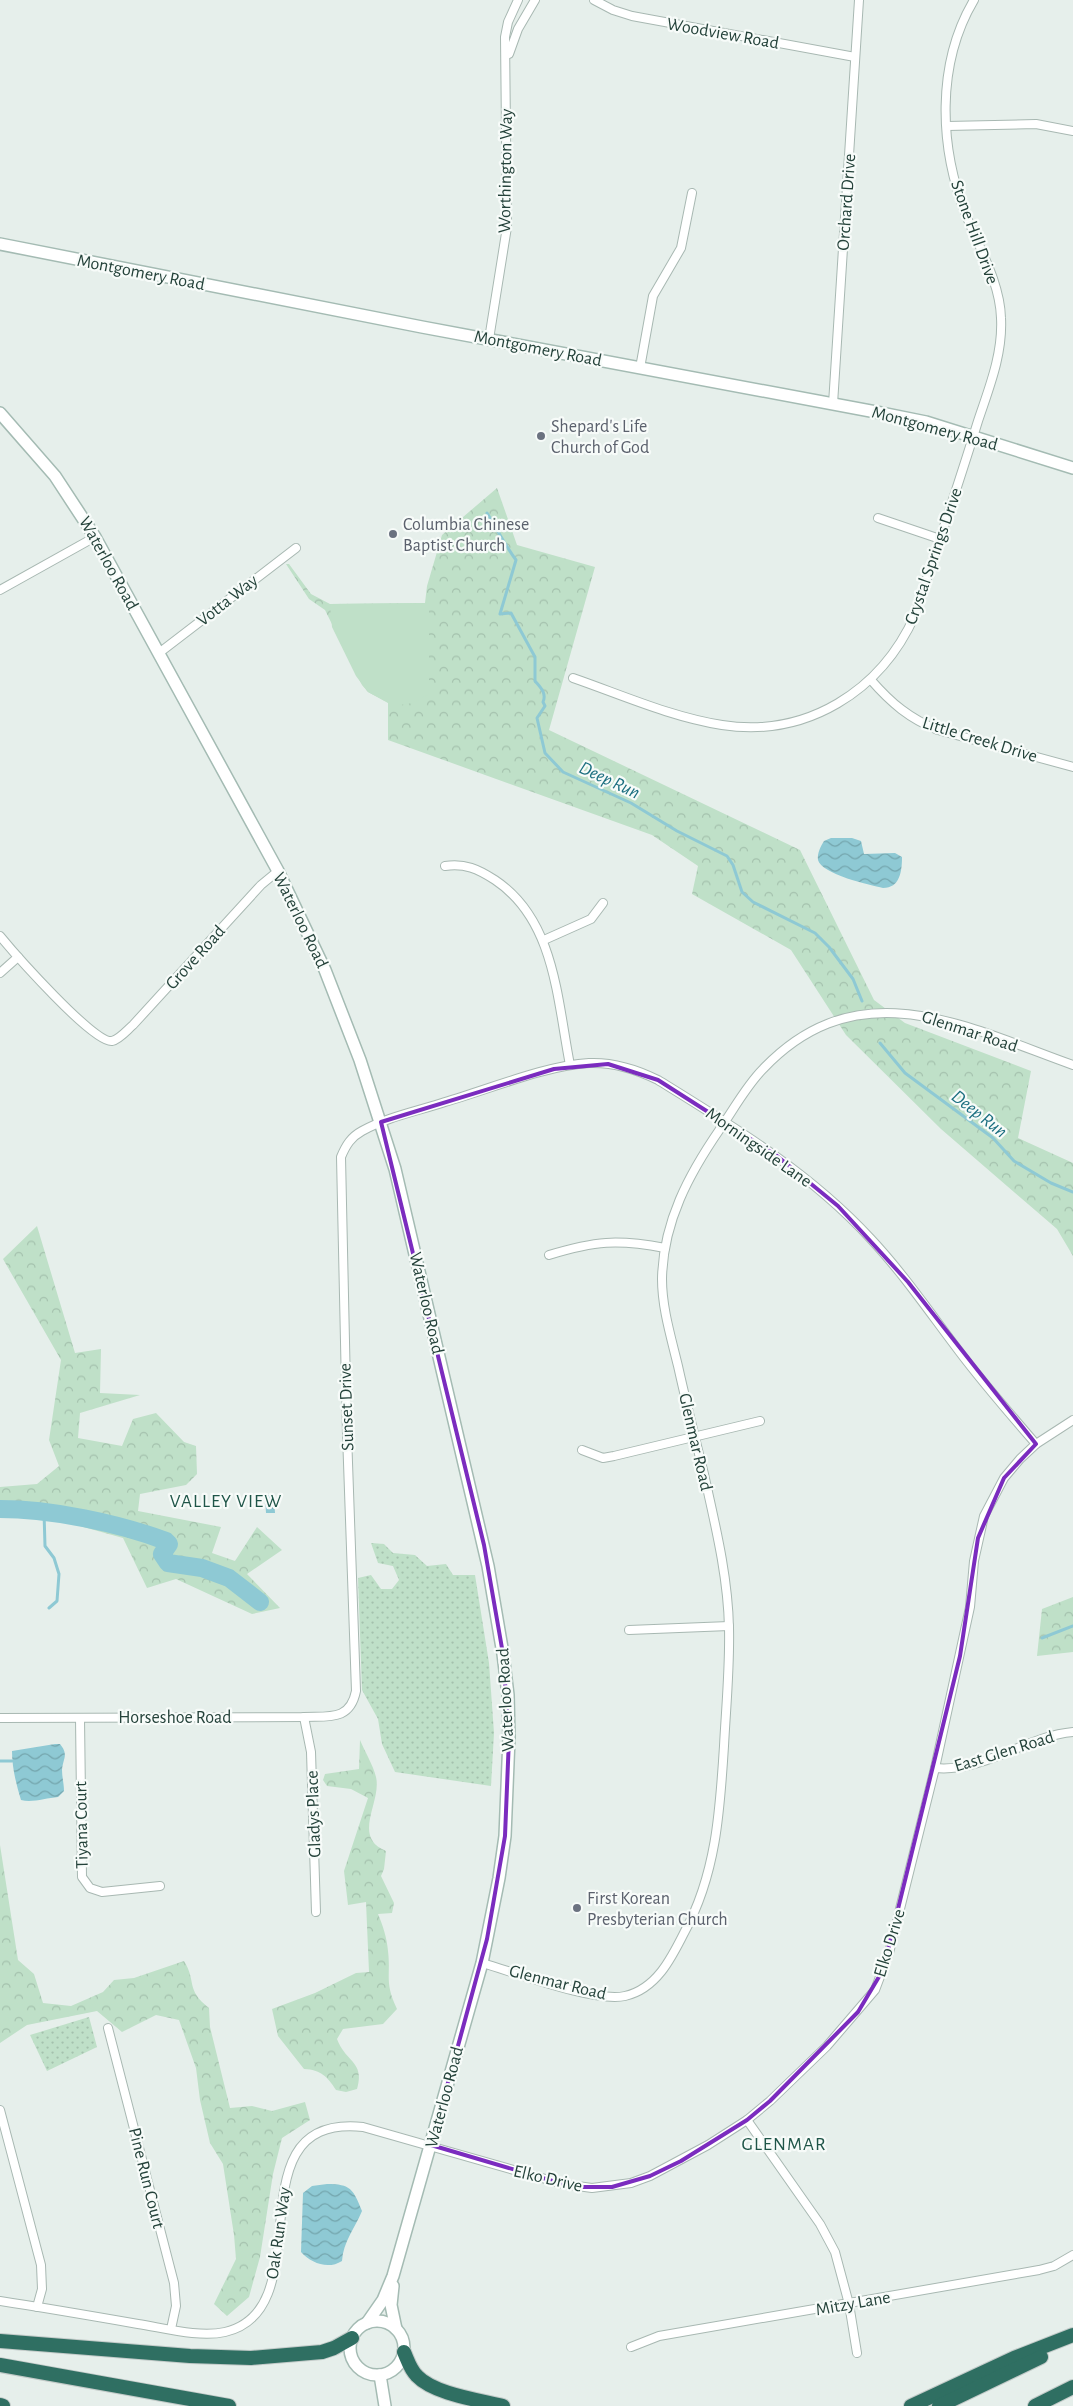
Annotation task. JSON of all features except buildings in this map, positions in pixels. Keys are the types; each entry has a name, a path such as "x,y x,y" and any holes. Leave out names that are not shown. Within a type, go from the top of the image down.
{"highway":[{"path":"911,2406 1014,2358 1073,2335"},
{"path":"0,2341 190,2356 250,2358 322,2352 352,2338"},
{"path":"939,2406 1073,2341"},
{"path":"404,2352 410,2368 426,2384 503,2406"},
{"path":"0,2365 229,2406"},
{"path":"1035,2406 1073,2387"}],"main road":[{"name":"Montgomery Road","path":"3,246 926,422 1073,468"},
{"name":"Waterloo Road","path":"0,413 55,476 95,537 278,871 325,970 360,1060 381,1122 411,1234 488,1566 504,1654 509,1738 505,1836 499,1878 482,1963 393,2276 383,2300 367,2323"},
{"name":"Waterloo Road","path":"393,2276 391,2305 396,2329"},
{"path":"383,2321 396,2329 404,2342 404,2352 396,2368 380,2375 365,2372 355,2364 351,2354 352,2338 358,2329 367,2323 383,2321"},
{"path":"380,2375 384,2403"}],"street":[{"name":"Worthington Way","path":"489,339 507,227 507,61 505,37 508,22 518,0"},
{"name":"Worthington Way","path":"507,61 513,39 535,0"},
{"name":"Woodview Road","path":"594,0 613,10 632,16 855,58"},
{"name":"Orchard Drive","path":"833,404 859,0"},
{"name":"Stone Hill Drive","path":"974,0 964,18 951,56 946,94 948,149 958,192 993,279 999,298 1001,318 997,362 974,436"},
{"path":"946,126 1028,124 1073,131"},
{"path":"640,368 653,296 681,248 692,193"},
{"name":"Crystal Springs Drive","path":"573,678 683,715 708,722 740,727 774,726 806,718 844,700 871,680 889,661 906,636 915,615 974,436"},
{"path":"878,518 940,539"},
{"path":"0,590 95,537"},
{"name":"Votta Way","path":"159,653 296,548"},
{"name":"Little Creek Drive","path":"871,680 889,701 921,724 1073,767"},
{"path":"445,866 457,864 469,866 498,882 526,909 544,940 570,1064"},
{"name":"Grove Road","path":"18,957 95,1035 104,1040 112,1041 133,1025 255,891 278,871"},
{"path":"544,940 591,920 604,903"},
{"path":"0,936 18,957 0,974"},
{"name":"Glenmar Road","path":"482,1963 590,1994 622,1997 636,1992 660,1975 691,1921 713,1853 720,1817 729,1626 718,1540 663,1299 665,1248 679,1199 692,1173 725,1122 761,1070 778,1055 819,1028 842,1019 864,1014 886,1012 914,1013 943,1020 1073,1065"},
{"name":"Morningside Lane","path":"381,1122 570,1064 608,1064 642,1072 658,1080 777,1156 809,1181 870,1238 908,1282 986,1385 1036,1444"},
{"name":"Sunset Drive","path":"349,1710 354,1701 356,1691 347,1434 341,1157 345,1146 353,1137 381,1122"},
{"path":"549,1255 579,1246 615,1241 665,1248"},
{"name":"Elko Drive","path":"431,2145 573,2187 612,2187 644,2178 673,2165 747,2120 827,2046 875,1990 889,1953 935,1768 968,1617 978,1538 984,1516 1004,1478 1036,1444 1073,1420"},
{"path":"582,1450 603,1458 760,1422"},
{"path":"629,1630 729,1626"},
{"name":"Horseshoe Road","path":"0,1718 304,1717 333,1716 349,1710"},
{"name":"Gladys Place","path":"304,1717 311,1752 316,1912"},
{"name":"Tiyana Court","path":"80,1718 82,1877 90,1888 102,1892 160,1886"},
{"name":"East Glen Road","path":"935,1768 958,1768 1043,1738 1073,1732"},
{"name":"Pine Run Court","path":"108,2028 174,2283 176,2306 171,2330"},
{"path":"0,2110 40,2265 42,2289 37,2307"},
{"path":"747,2120 828,2240 840,2269 849,2304 857,2353"},
{"name":"Oak Run Way","path":"0,2301 171,2330 210,2334 226,2332 250,2319 260,2308 273,2281 284,2186 288,2168 294,2156 316,2134 331,2128 347,2125 363,2127 431,2145"},
{"name":"Mitzy Lane","path":"631,2347 659,2336 1038,2270 1054,2266 1073,2255"}],"highlighted area":[{"path":"608,1064 658,1080 777,1156 838,1206 908,1282 1036,1444 1004,1478 978,1538 960,1656 883,1970 858,2012 770,2101 747,2120 681,2161 650,2176 612,2187 573,2187 431,2145 487,1939 505,1836 509,1738 503,1654 484,1545 381,1122 554,1069"}],"green space":[{"path":"497,488 517,545 595,567 549,730 800,850 874,1000 905,1023 1031,1071 1018,1138 1073,1163 1073,1256 1057,1229 941,1129 846,1035 791,950 692,894 698,866 652,835 388,740 388,703 368,692 362,685 325,610 309,599 286,564 289,564 311,594 330,604 425,603 427,586 442,535"},
{"path":"425,603 429,608 429,694 413,703 400,705 389,703 368,692 356,676 332,627 330,604"},
{"path":"37,1226 75,1353 101,1349 100,1393 140,1395 80,1413 78,1438 122,1446 133,1419 156,1413 184,1442 196,1446 197,1474 186,1485 140,1494 138,1511 221,1527 212,1553 235,1561 257,1527 282,1550 247,1574 280,1608 252,1614 176,1579 147,1588 123,1538 51,1518 0,1517 0,1487 37,1484 59,1466 49,1440 61,1360 3,1259"},
{"path":"371,1543 384,1544 393,1553 415,1555 427,1566 446,1564 453,1575 475,1575 489,1663 494,1733 491,1786 395,1772 382,1744 378,1719 362,1690 358,1578 371,1575 381,1589 392,1589 399,1580 393,1566 378,1563"},
{"path":"1073,1597 1073,1652 1037,1656 1042,1609"},
{"path":"360,1740 376,1777 377,1787 369,1828 371,1837 376,1845 386,1851 384,1869 381,1876 394,1903 392,1913 378,1914 387,1941 389,1985 397,2009 383,2024 343,2029 337,2039 357,2067 359,2073 357,2089 346,2092 336,2090 330,2081 319,2072 304,2069 278,2036 272,2009 315,1993 356,1973 369,1972 366,1902 348,1905 344,1871 368,1798 351,1789 327,1786 323,1780 325,1774 359,1769"},
{"path":"0,1845 18,1960 34,1974 43,2003 71,2006 103,1992 114,1980 134,1978 184,1961 197,1996 209,2008 210,2027 230,2108 252,2106 272,2111 305,2102 310,2120 282,2138 273,2174 260,2257 249,2297 227,2316 214,2304 236,2259 223,2164 210,2143 200,2100 196,2068 179,2020 156,2015 122,2032 97,2011 27,2025 0,2043"},
{"path":"89,2017 97,2047 47,2071 30,2035"}],"water":[{"path":"831,838 852,838 861,841 864,854 895,853 902,857 899,878 893,885 883,888 847,878 828,870 821,865 818,855 824,841"},
{"path":"265,1495 274,1495 275,1513 266,1513"},
{"path":"60,1744 65,1754 62,1770 64,1791 58,1797 34,1801 21,1800 12,1751"},
{"path":"341,2185 350,2189 362,2211 347,2241 342,2261 331,2265 315,2262 301,2252 303,2193 312,2186"}],"waterway":[{"name":"Deep Run","path":"487,513 516,560 500,614 511,613 535,657 535,681 544,696 543,702 545,706 537,718 545,753 563,772 631,803 677,831 727,856 733,865 742,892 753,902 815,933 829,947 853,979 862,1001"},
{"name":"Deep Run","path":"880,1043 905,1073 993,1138 1014,1161 1051,1183 1073,1192"},
{"path":"0,1509 62,1514 147,1534 169,1544 162,1554 168,1563 202,1568 229,1578 260,1602"},
{"path":"44,1512 45,1546 54,1558 59,1574 57,1601 49,1608"},
{"path":"1042,1638 1073,1626"},
{"path":"0,1761 12,1761"}],"place":[{"name":"Shepard's Life Church of God","path":"541,436"},
{"name":"Columbia Chinese Baptist Church","path":"393,534"},
{"name":"First Korean Presbyterian Church","path":"577,1908"}],"district":[{"name":"VALLEY VIEW","path":"226,1500"},
{"name":"GLENMAR","path":"784,2143"}]}
